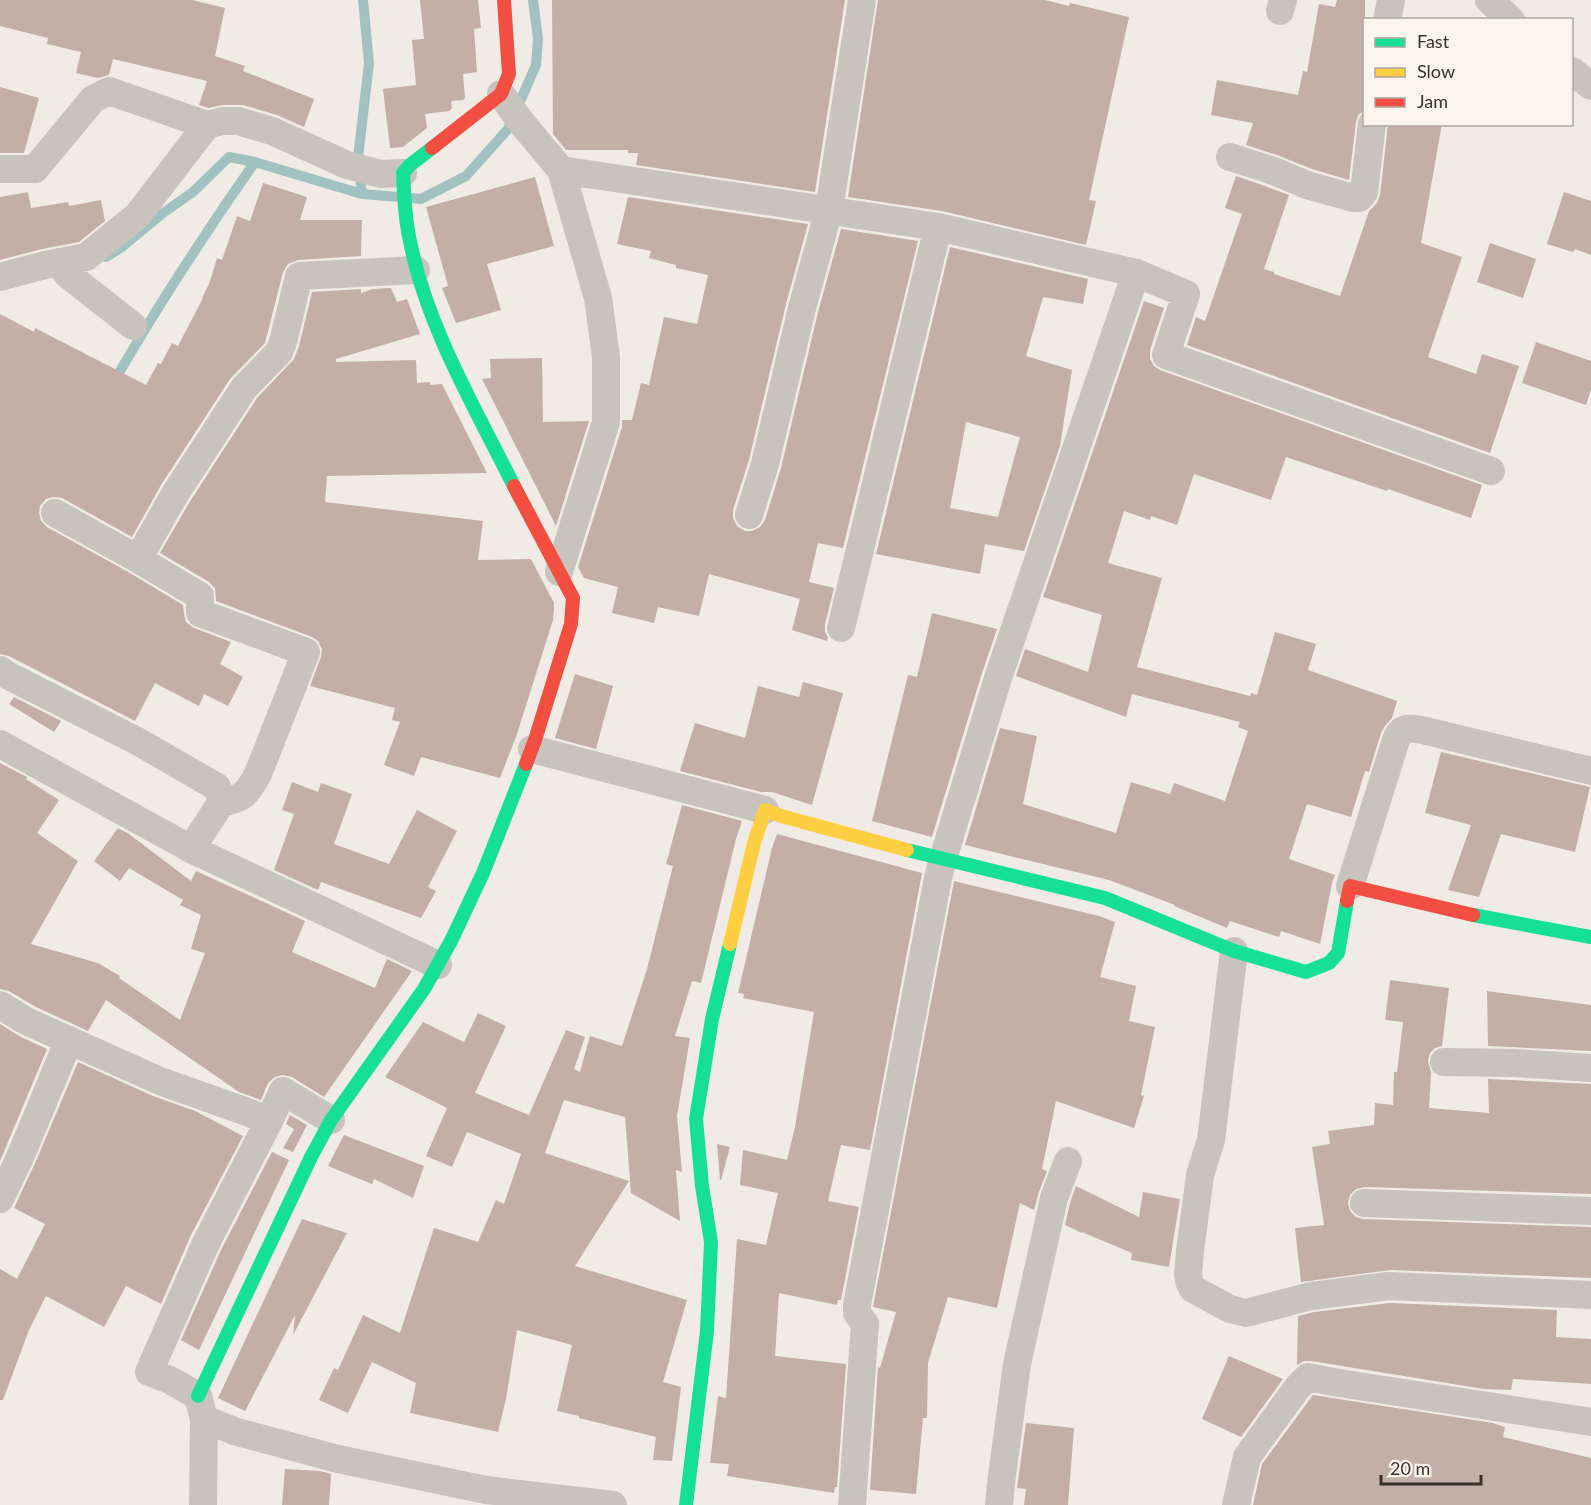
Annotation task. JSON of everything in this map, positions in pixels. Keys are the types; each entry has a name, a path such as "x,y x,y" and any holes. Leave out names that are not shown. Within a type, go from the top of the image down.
{"street":[{"path":"504,0 511,107 561,170 598,298 606,357 606,422 559,572"},
{"path":"749,514 765,464 802,308 829,210 862,0"},
{"path":"1387,18 1391,0"},
{"path":"1489,0 1509,18"},
{"path":"1573,72 1591,87"},
{"path":"0,169 36,170 93,99 108,92 207,125 223,121 238,121 272,131 347,165 392,173 511,107"},
{"path":"0,278 86,257 137,216 207,125"},
{"path":"1230,157 1307,184 1359,198 1364,192 1372,126"},
{"path":"561,170 938,228 1136,273 1186,294 1166,355 1491,471"},
{"path":"202,1505 201,1407 311,1157 330,1120 424,989 451,941 483,873 532,749 573,611 573,598 450,358 430,312 416,270 403,200 392,173"},
{"path":"842,628 938,228"},
{"path":"59,262 67,274 133,326"},
{"path":"138,559 175,494 244,388 279,352 299,276 416,270"},
{"path":"852,1505 865,1324 857,1313 857,1305 943,859 998,678 1136,273"},
{"path":"55,513 200,596 200,613 306,652 258,774 247,793 234,801 222,803 191,849"},
{"path":"3,677 137,741 197,775 217,788 222,803"},
{"path":"532,749 943,859 1105,898 1234,951 1306,972 1329,963 1338,952 1350,886 1399,732 1404,729 1422,730 1591,771"},
{"path":"0,744 191,849 438,965"},
{"path":"686,1505 707,1331 711,1242 702,1186 696,1119 712,1019 754,843 765,810"},
{"path":"1350,886 1449,910 1591,937"},
{"path":"1234,951 1210,1140 1200,1175 1190,1251 1188,1275 1193,1289 1230,1309 1246,1313 1311,1296 1389,1286 1591,1295"},
{"path":"0,1005 26,1021 160,1081 269,1121"},
{"path":"0,1199 69,1040"},
{"path":"1444,1062 1514,1063 1591,1068"},
{"path":"330,1120 283,1091 206,1243 149,1372 170,1380 201,1407 237,1432 327,1456 486,1491 613,1505"},
{"path":"999,1505 1017,1364 1054,1198 1068,1161"},
{"path":"1364,1203 1591,1211"},
{"path":"1236,1505 1247,1457 1297,1388 1308,1377 1591,1422"}],"building":[{"path":"0,0 192,0 225,8 215,56 245,66 243,71 314,99 304,127 277,115 243,105 208,108 199,105 207,81 113,59 109,75 98,78 76,73 81,52 47,44 48,38 0,26"},
{"path":"420,0 478,0 481,28 474,29 477,72 463,74 465,98 463,100 451,101 452,108 449,111 425,114 427,128 403,147 390,148 383,89 416,85 412,40 424,39"},
{"path":"552,0 845,0 815,192 636,165 638,153 628,153 628,150 566,150 553,134"},
{"path":"878,0 1045,0 1069,6 1070,3 1129,17 1089,200 1096,201 1086,245 942,211 848,197"},
{"path":"1337,0 1365,0 1363,111 1358,115 1356,122 1349,180 1246,145 1253,123 1211,115 1217,80 1298,95 1303,71 1307,72 1319,4 1335,7"},
{"path":"0,87 39,98 24,153 0,153"},
{"path":"1388,126 1442,126 1421,243 1462,257 1428,357 1476,374 1482,354 1519,366 1490,453 1187,345 1196,317 1205,321 1242,214 1225,208 1236,176 1289,195 1264,269 1340,296 1369,211 1377,203 1380,195"},
{"path":"535,177 554,246 487,264 501,310 456,323 442,288 448,286 426,207"},
{"path":"263,183 307,197 300,220 362,220 361,256 298,260 288,264 283,272 265,343 230,379 161,485 132,537 62,498 46,499 40,506 41,521 47,527 183,605 186,622 194,628 231,642 220,664 243,677 228,706 204,694 199,706 155,683 135,721 9,656 0,654 0,314 34,332 35,328 146,385 172,343 178,346 203,298 217,258 222,260 237,216 250,221"},
{"path":"28,192 31,208 68,202 69,206 101,200 105,221 79,242 0,260 0,197"},
{"path":"1564,192 1591,201 1591,255 1575,249 1573,252 1547,244"},
{"path":"628,197 808,224 786,304 749,460 733,510 733,518 737,526 745,531 752,531 760,527 765,520 781,468 818,312 841,229 918,241 843,548 818,543 809,582 834,588 825,624 827,641 792,630 800,599 709,574 699,616 658,607 654,623 612,613 618,587 584,578 578,567 622,427 622,420 632,420 641,383 649,385 664,317 697,324 708,275 676,268 676,265 649,258 651,251 617,244"},
{"path":"1490,243 1536,259 1523,298 1477,282"},
{"path":"950,247 1088,279 1083,304 1043,297 1026,356 1072,370 1060,446 1024,551 985,544 980,574 876,554","holes":["966,422 1020,437 998,517 950,508"]},
{"path":"391,288 397,302 407,299 420,334 336,359 336,362 416,360 417,383 442,384 487,473 327,476 325,502 483,521 478,560 531,559 554,603 553,620 517,734 500,778 421,757 414,776 384,765 400,722 392,720 395,708 310,686 321,657 322,649 318,641 216,601 215,588 209,582 160,553 189,503 257,398 294,359 312,292 361,289 361,293 372,289"},
{"path":"1144,301 1164,308 1150,350 1150,359 1160,370 1482,485 1471,518 1286,457 1271,500 1194,474 1177,525 1151,516 1150,520 1124,511 1108,563 1162,578 1137,667 1250,696 1251,693 1257,695 1275,632 1316,644 1308,670 1397,701 1392,718 1381,733 1369,772 1365,771 1351,817 1307,804 1289,859 1335,875 1320,944 1281,931 1279,937 1230,921 1227,928 1109,880 965,845 1000,728 1037,736 1023,804 1116,833 1131,782 1170,794 1174,783 1225,801 1248,731 1238,727 1240,722 1132,694 1126,717 1016,676 1025,649 1088,672 1102,615 1043,597"},
{"path":"1536,342 1591,361 1591,389 1586,405 1522,383"},
{"path":"542,358 543,422 589,421 556,526 482,379 491,378 490,359"},
{"path":"932,613 997,629 932,837 872,821 908,675 917,677"},
{"path":"575,674 613,686 596,749 555,738"},
{"path":"803,682 843,693 812,805 772,792 761,792 680,771 695,723 745,738 758,686 799,697"},
{"path":"14,697 61,721 54,732 9,704"},
{"path":"1441,752 1590,787 1575,852 1501,834 1479,897 1448,890 1471,825 1425,813"},
{"path":"0,763 27,777 26,779 59,800 37,833 78,861 31,944 98,963 120,976 119,978 180,1020 205,953 191,949 201,915 180,905 183,900 129,868 120,881 94,861 118,828 191,881 196,871 305,921 292,952 375,988 387,959 412,971 324,1097 292,1077 282,1075 268,1083 261,1100 239,1092 106,1000 88,1031 34,1006 9,991 0,989"},
{"path":"292,782 318,792 321,783 352,794 334,844 389,864 417,810 457,831 428,887 436,891 421,918 321,882 318,890 274,870 294,814 282,810"},
{"path":"682,805 742,821 701,983 692,981 675,1036 690,1038 677,1116 682,1172 676,1170 680,1221 631,1193 625,1117 564,1100 545,1153 629,1181 575,1266 687,1300 663,1382 681,1387 672,1461 653,1460 656,1437 557,1411 572,1345 517,1330 506,1399 498,1432 410,1413 416,1383 372,1362 348,1413 319,1400 334,1368 338,1370 363,1315 400,1333 434,1228 478,1242 496,1200 504,1204 521,1154 467,1132 452,1167 426,1156 447,1108 385,1077 423,1022 464,1042 478,1013 506,1026 475,1093 529,1115 566,1030 585,1037 574,1069 580,1072 590,1036 622,1046 647,969 673,866 666,864"},
{"path":"777,834 922,873 870,1150 841,1145 828,1201 859,1207 841,1300 838,1300 837,1305 779,1293 775,1356 846,1364 837,1487 834,1493 727,1476 729,1464 710,1463 718,1396 726,1398 737,1239 766,1245 778,1193 740,1185 743,1150 787,1160 795,1127 814,1012 743,998 744,994 738,993"},
{"path":"954,881 1099,916 1115,922 1100,977 1136,986 1129,1021 1155,1027 1141,1095 1144,1096 1134,1128 1056,1101 1042,1169 1047,1171 1034,1210 1020,1203 997,1308 948,1297 928,1363 927,1418 923,1418 916,1494 870,1490 878,1367 880,1368 896,1312 873,1307"},
{"path":"1390,980 1449,988 1442,1046 1430,1053 1428,1061 1431,1072 1429,1108 1489,1113 1488,1079 1591,1084 1591,1194 1365,1187 1356,1189 1350,1195 1348,1203 1350,1211 1356,1217 1363,1219 1591,1227 1591,1278 1390,1270 1301,1282 1295,1228 1324,1225 1312,1147 1330,1144 1328,1131 1374,1125 1375,1103 1393,1105 1394,1072 1397,1072 1403,1022 1385,1020"},
{"path":"1487,991 1591,1005 1591,1051 1488,1046"},
{"path":"0,1024 47,1049 0,1161"},
{"path":"78,1062 153,1096 195,1111 243,1136 191,1235 161,1304 126,1286 104,1327 46,1296 29,1330 3,1400 0,1400 0,1269 17,1279 45,1224 14,1208"},
{"path":"290,1115 307,1125 293,1152 283,1148 294,1129 286,1124"},
{"path":"344,1135 424,1166 413,1198 374,1179 372,1184 328,1166"},
{"path":"717,1144 730,1147 721,1180 720,1180"},
{"path":"272,1152 289,1160 199,1350 181,1340 221,1250"},
{"path":"1076,1186 1139,1217 1143,1192 1180,1199 1169,1267 1131,1260 1132,1253 1065,1225"},
{"path":"302,1219 347,1233 293,1335 295,1315 245,1411 218,1398"},
{"path":"1390,1303 1557,1310 1556,1337 1591,1339 1591,1384 1513,1379 1511,1390 1484,1389 1311,1361 1304,1361 1297,1365 1298,1316"},
{"path":"1229,1356 1283,1379 1241,1437 1202,1419"},
{"path":"1313,1395 1493,1423 1505,1427 1503,1437 1591,1458 1591,1505 1253,1505 1262,1464"},
{"path":"1026,1423 1074,1428 1068,1505 1024,1505 1026,1489 1017,1488"},
{"path":"285,1469 331,1474 329,1505 282,1505"}],"waterway":[{"path":"362,194 358,158 369,63 363,0"},
{"path":"410,198 421,199 466,176 508,129 536,65 538,39 533,0"},
{"path":"106,257 193,192 229,157 255,162 362,194 399,197"},
{"path":"113,383 182,271 255,162"}],"traffic: fast":[{"path":"432,148 403,173 410,241 418,273 440,335 514,486"},
{"path":"198,1396 311,1157 331,1120 424,989 451,941 483,873 526,764"},
{"path":"907,850 1105,898 1234,951 1306,972 1329,963 1338,953 1347,901"},
{"path":"1473,915 1591,937"},
{"path":"686,1505 707,1331 711,1242 702,1186 696,1119 712,1019 730,944"}],"traffic: slow":[{"path":"730,944 754,843 765,810 907,850"}],"traffic: jam":[{"path":"432,148 501,94 509,74 504,0"},
{"path":"514,486 573,598 571,624 526,764"},
{"path":"1347,901 1350,886 1473,915"}]}
